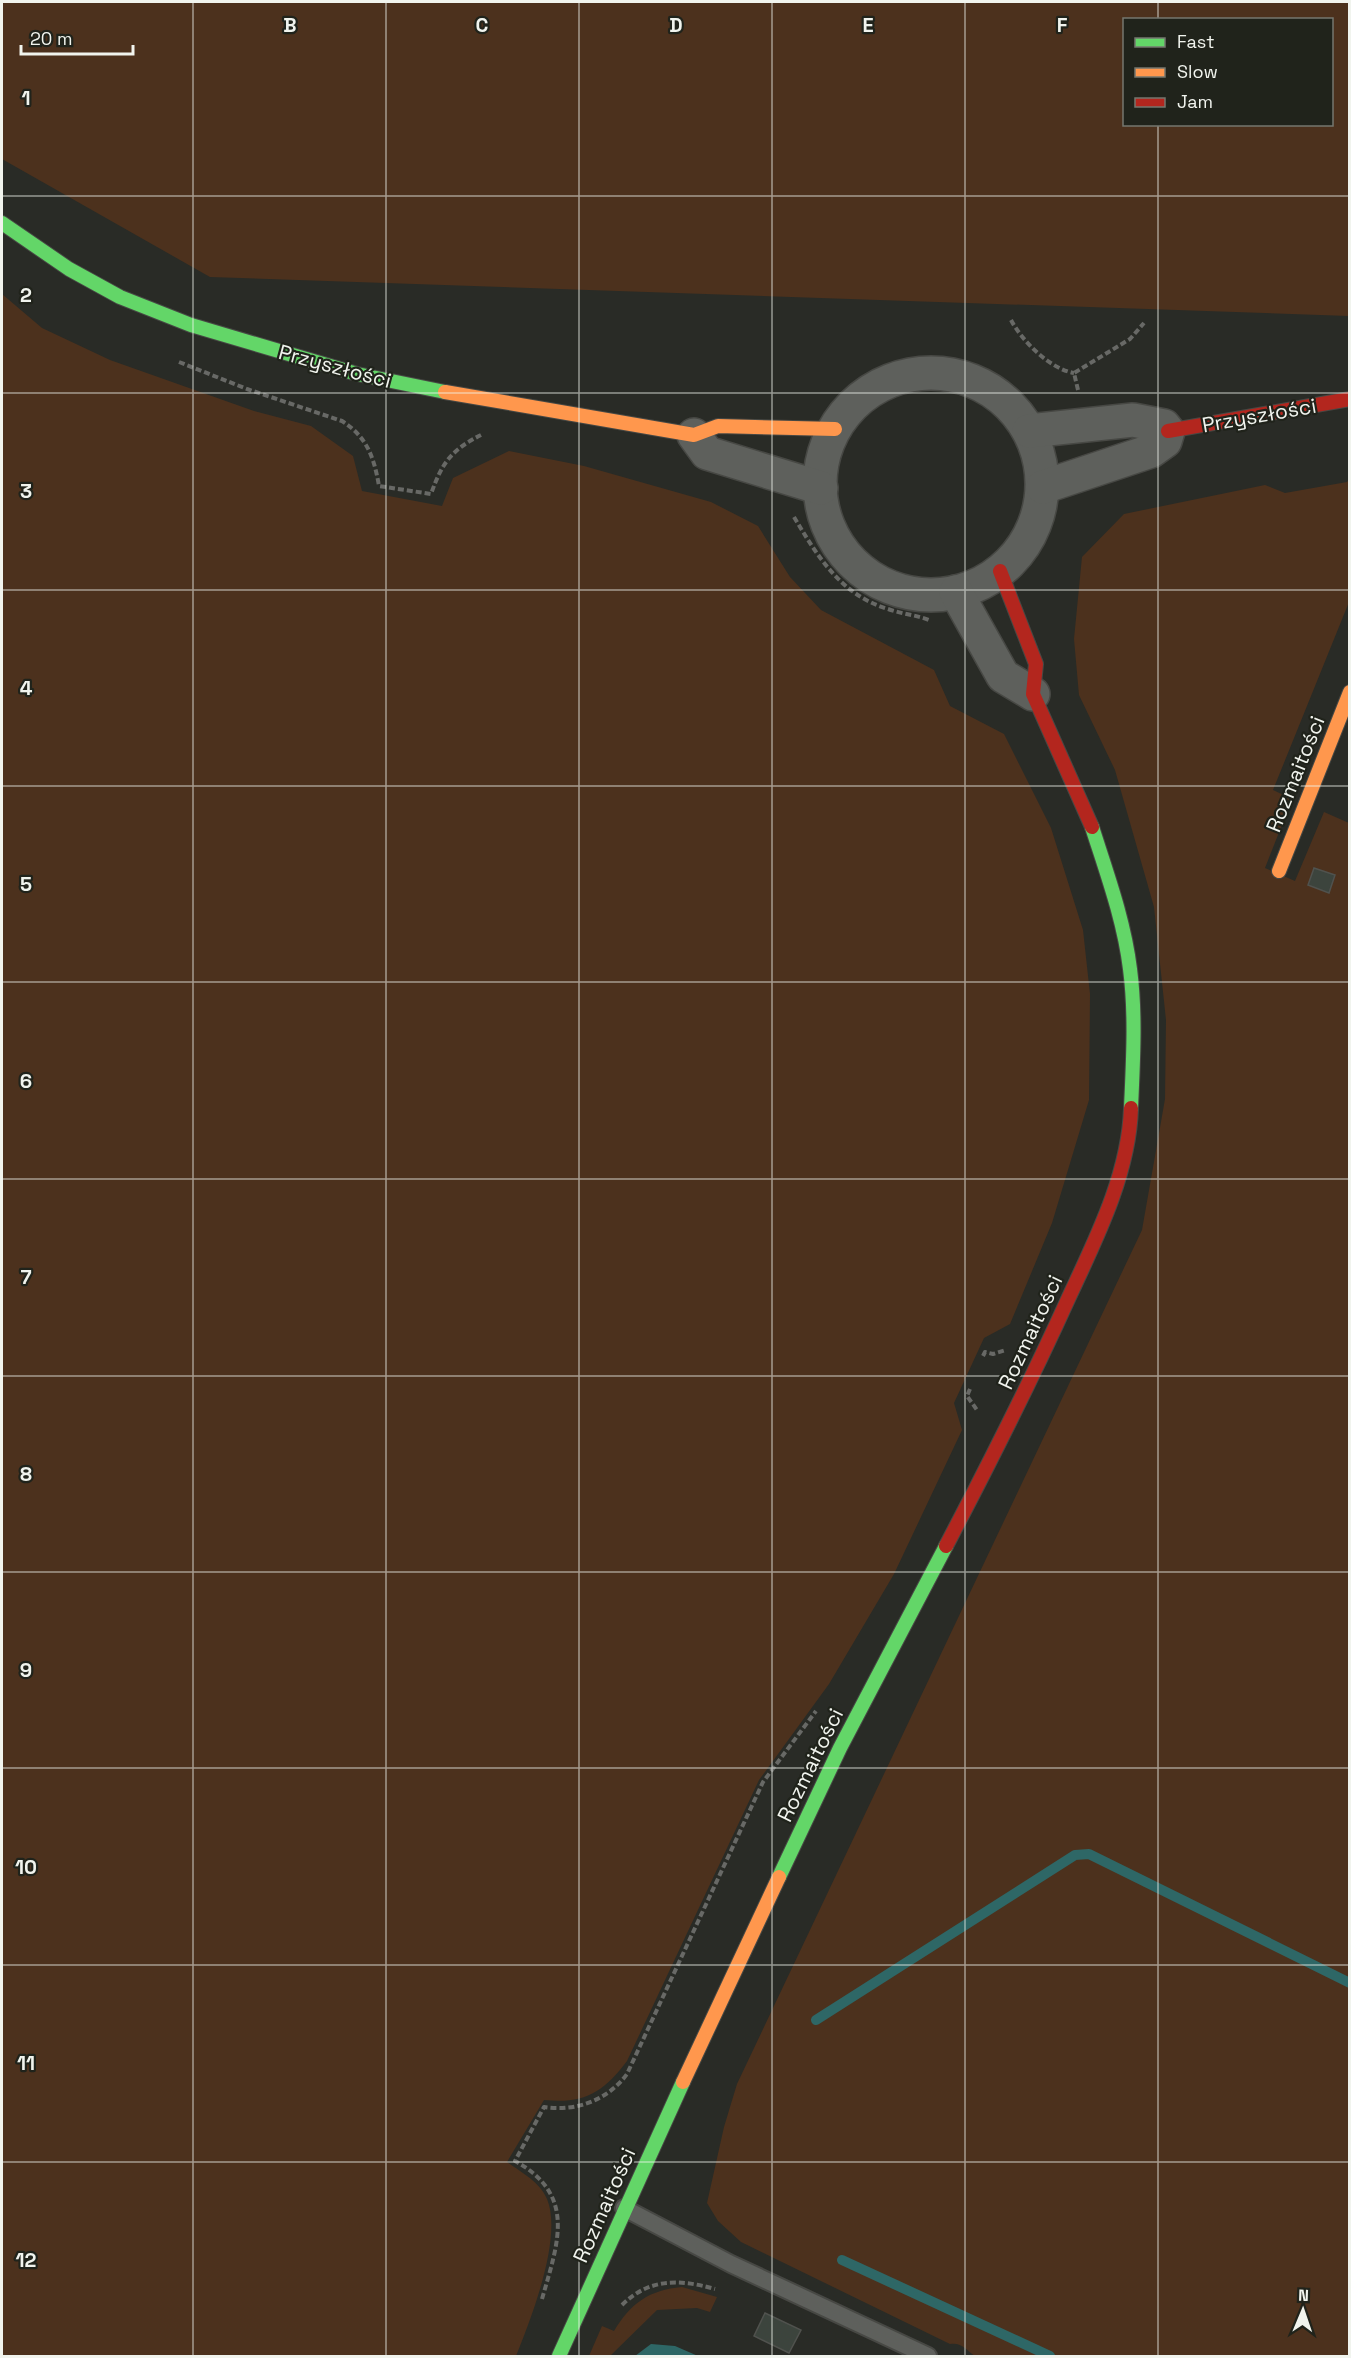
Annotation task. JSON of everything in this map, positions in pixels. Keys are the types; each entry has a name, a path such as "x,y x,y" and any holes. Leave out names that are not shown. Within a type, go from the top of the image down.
{"street":[{"name":"Przyszłości","path":"2,223 69,269 120,297 191,325 357,374 422,388 694,435 718,426 835,429"},
{"path":"930,372 973,380 993,391 1010,405 1029,432 1041,462 1043,487 1040,511 1031,534 1018,555 1000,572 979,584 956,592 932,595 905,592 880,582 858,567 840,547 827,524 820,471 827,445 835,429 856,401 879,386 903,376 930,372"},
{"name":"Przyszłości","path":"1029,432 1133,420 1164,426 1168,431 1350,399"},
{"path":"1043,487 1151,451 1165,441 1168,431"},
{"path":"694,435 707,453 821,488"},
{"path":"956,592 1003,676 1034,694 1037,669 1034,657 1000,572"},
{"name":"Rozmaitości","path":"1279,871 1350,693"},
{"name":"Rozmaitości","path":"559,2356 624,2208 840,1748 1024,1396 1098,1235 1112,1198 1131,1118 1134,1010 1130,968 1120,915 1087,811 1034,694"}],"lane":[{"path":"624,2208 731,2264 928,2356"}],"path":[{"path":"1011,320 1018,333 1061,371 1074,373 1130,339 1144,322"},
{"path":"1074,373 1078,394"},
{"path":"379,486 431,494 441,466 458,448 489,434"},
{"path":"792,514 816,554 838,581 862,599 936,624"},
{"path":"983,1356 985,1352 993,1354 1011,1347"},
{"path":"970,1389 967,1396 977,1410 977,1417"},
{"path":"541,2303 556,2250 558,2223 555,2203 545,2183 515,2161 544,2107 554,2109 583,2105 604,2096 619,2085 627,2074 763,1782 823,1702"},
{"path":"618,2310 630,2297 652,2284 685,2281 719,2290"}],"shaded area":[{"path":"2,2 1349,2 1349,316 210,277 2,159"},
{"path":"2,294 42,328 110,360 254,411 311,426 353,456 362,491 442,506 453,478 509,451 584,466 711,502 758,526 790,577 821,610 934,670 950,706 1004,734 1051,828 1083,930 1090,994 1089,1100 1052,1223 1010,1324 984,1338 954,1403 962,1430 894,1574 829,1684 759,1780 627,2061 610,2081 592,2094 570,2100 544,2100 507,2162 540,2187 547,2199 551,2215 551,2234 543,2278 516,2356 2,2356"},
{"path":"1349,479 1349,602 1273,790 1292,799 1265,868 1295,881 1324,812 1349,823 1349,2356 975,2356 961,2345 950,2344 741,2242 718,2221 707,2203 724,2127 737,2084 1142,1230 1165,1099 1166,1020 1154,907 1115,770 1079,695 1074,639 1082,557 1124,514 1265,485 1285,493 1347,482"},
{"path":"682,2287 717,2297 710,2312 697,2308 657,2310 610,2356 589,2356 602,2326 614,2331 627,2313 642,2300 660,2291"}],"water":[{"path":"651,2344 675,2346 698,2356 635,2356"}],"building":[{"path":"1314,868 1335,875 1329,893 1308,885"},
{"path":"765,2313 801,2330 789,2353 754,2336"}],"waterway":[{"path":"816,2020 1075,1855 1089,1854 1350,1983"},
{"path":"842,2260 1050,2356"}],"traffic: fast":[{"path":"2,223 69,269 120,297 191,325 357,374 445,392"},
{"path":"1092,827 1119,915 1130,969 1133,1021 1131,1108"},
{"path":"779,1877 840,1748 946,1546"},
{"path":"559,2356 683,2082"}],"traffic: slow":[{"path":"445,392 694,435 718,426 835,429"},
{"path":"1279,871 1350,692"},
{"path":"683,2082 779,1877"}],"traffic: jam":[{"path":"1168,431 1350,399"},
{"path":"1000,571 1036,664 1033,694 1092,827"},
{"path":"946,1546 1025,1391 1100,1229 1118,1182 1129,1133 1131,1108"}]}
